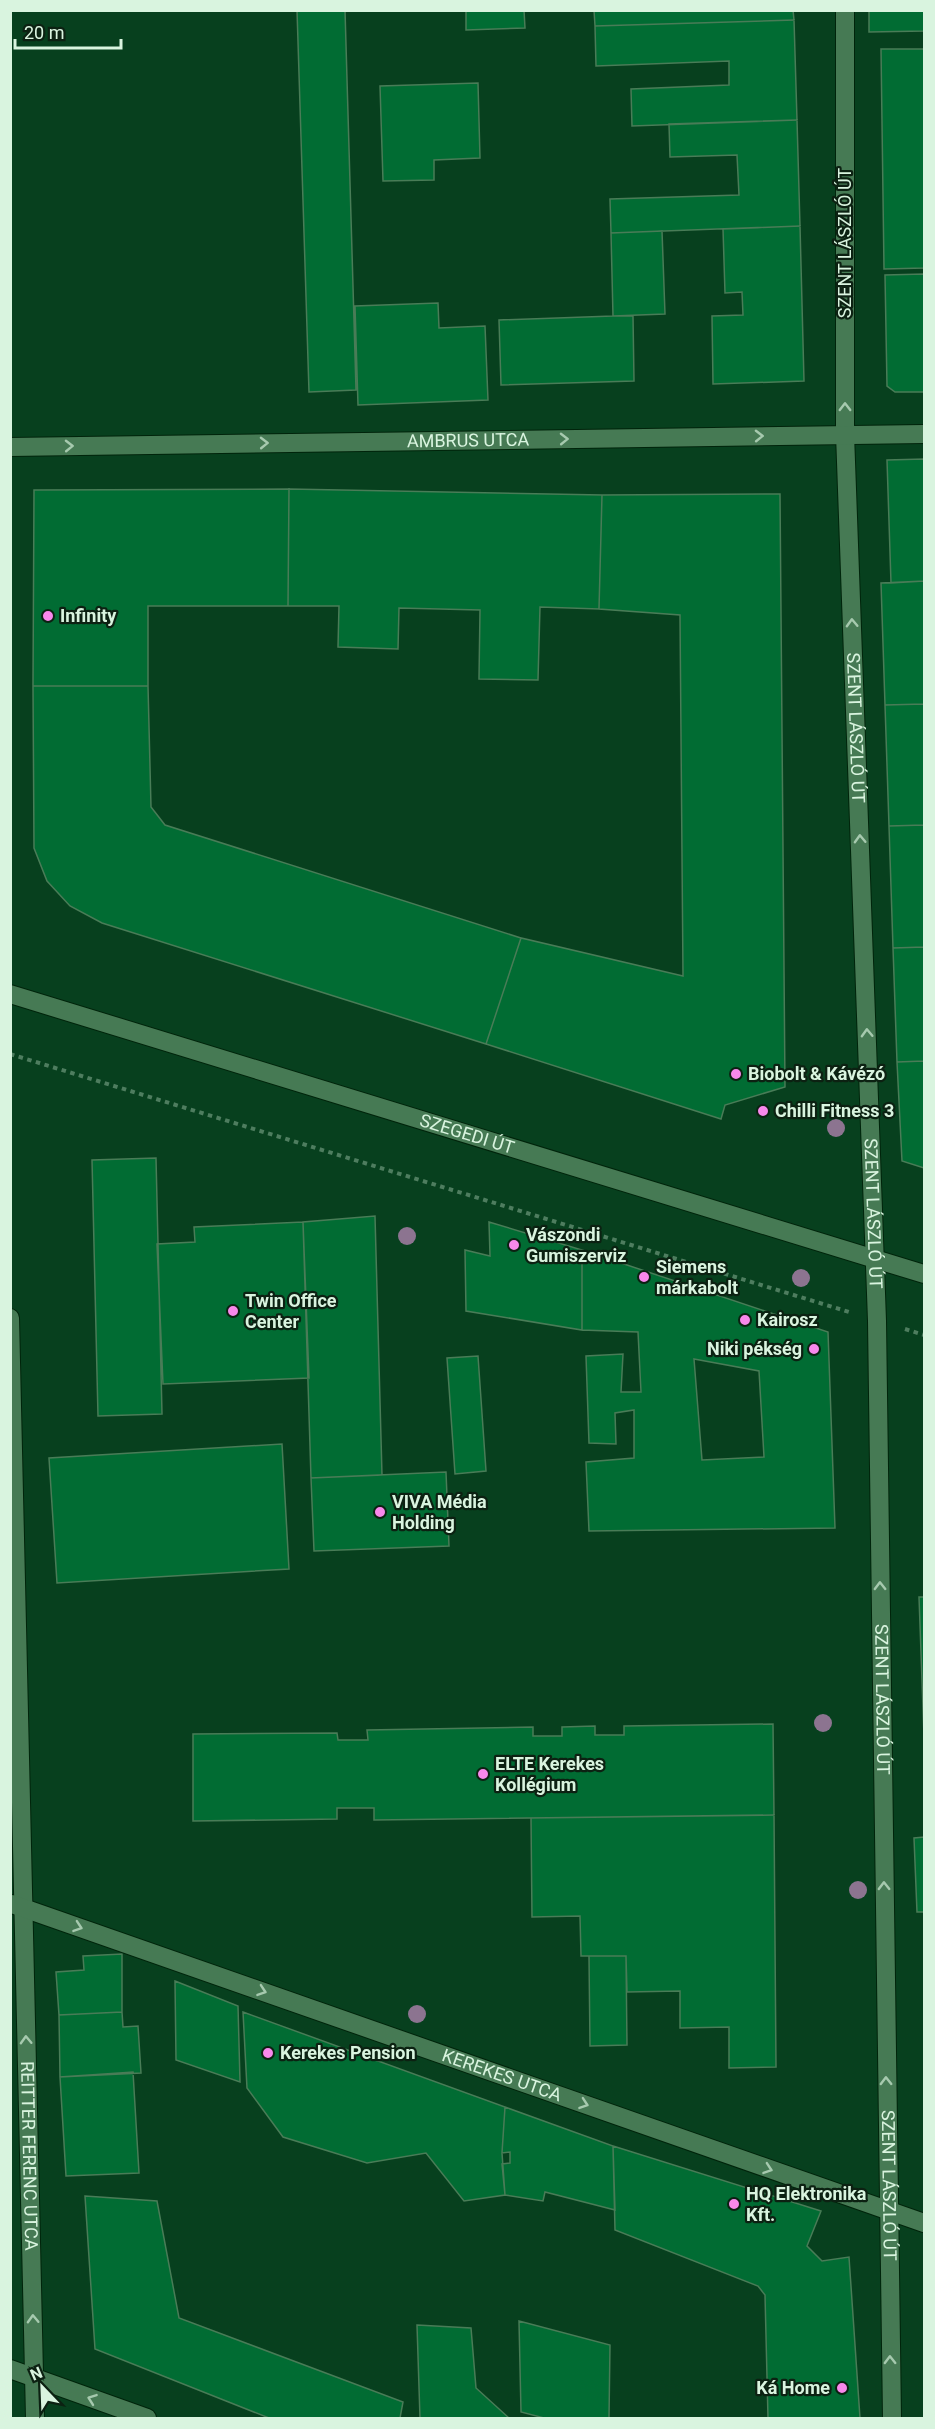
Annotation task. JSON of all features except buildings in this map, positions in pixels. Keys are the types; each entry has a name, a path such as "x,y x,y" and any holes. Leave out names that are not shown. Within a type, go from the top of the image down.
{"street":[{"name":"SZENT LÁSZLÓ ÚT","path":"845,10 845,434 877,1321 892,2418"},
{"name":"AMBRUS UTCA","path":"10,447 924,434"},
{"name":"SZEGEDI ÚT","path":"10,994 924,1274"},
{"name":"REITTER FERENC UTCA","path":"10,1318 16,1905 35,2418"},
{"name":"KEREKES UTCA","path":"16,1905 924,2223"},
{"path":"10,2369 147,2418"}],"path":[{"path":"10,1054 924,1335"}],"place":[{"name":"Infinity","path":"48,616"},
{"name":"Biobolt & Kávézó","path":"736,1074"},
{"name":"Chilli Fitness 3","path":"763,1111"},
{"name":"Vászondi Gumiszerviz","path":"514,1245"},
{"name":"Siemens márkabolt","path":"644,1277"},
{"name":"Twin Office Center","path":"233,1311"},
{"name":"Kairosz","path":"745,1320"},
{"name":"Niki pékség","path":"814,1349"},
{"name":"VIVA Média Holding","path":"380,1512"},
{"name":"ELTE Kerekes Kollégium","path":"483,1774"},
{"name":"Kerekes Pension","path":"268,2053"},
{"name":"HQ Elektronika Kft.","path":"734,2204"},
{"name":"Ká Home","path":"842,2388"}]}
